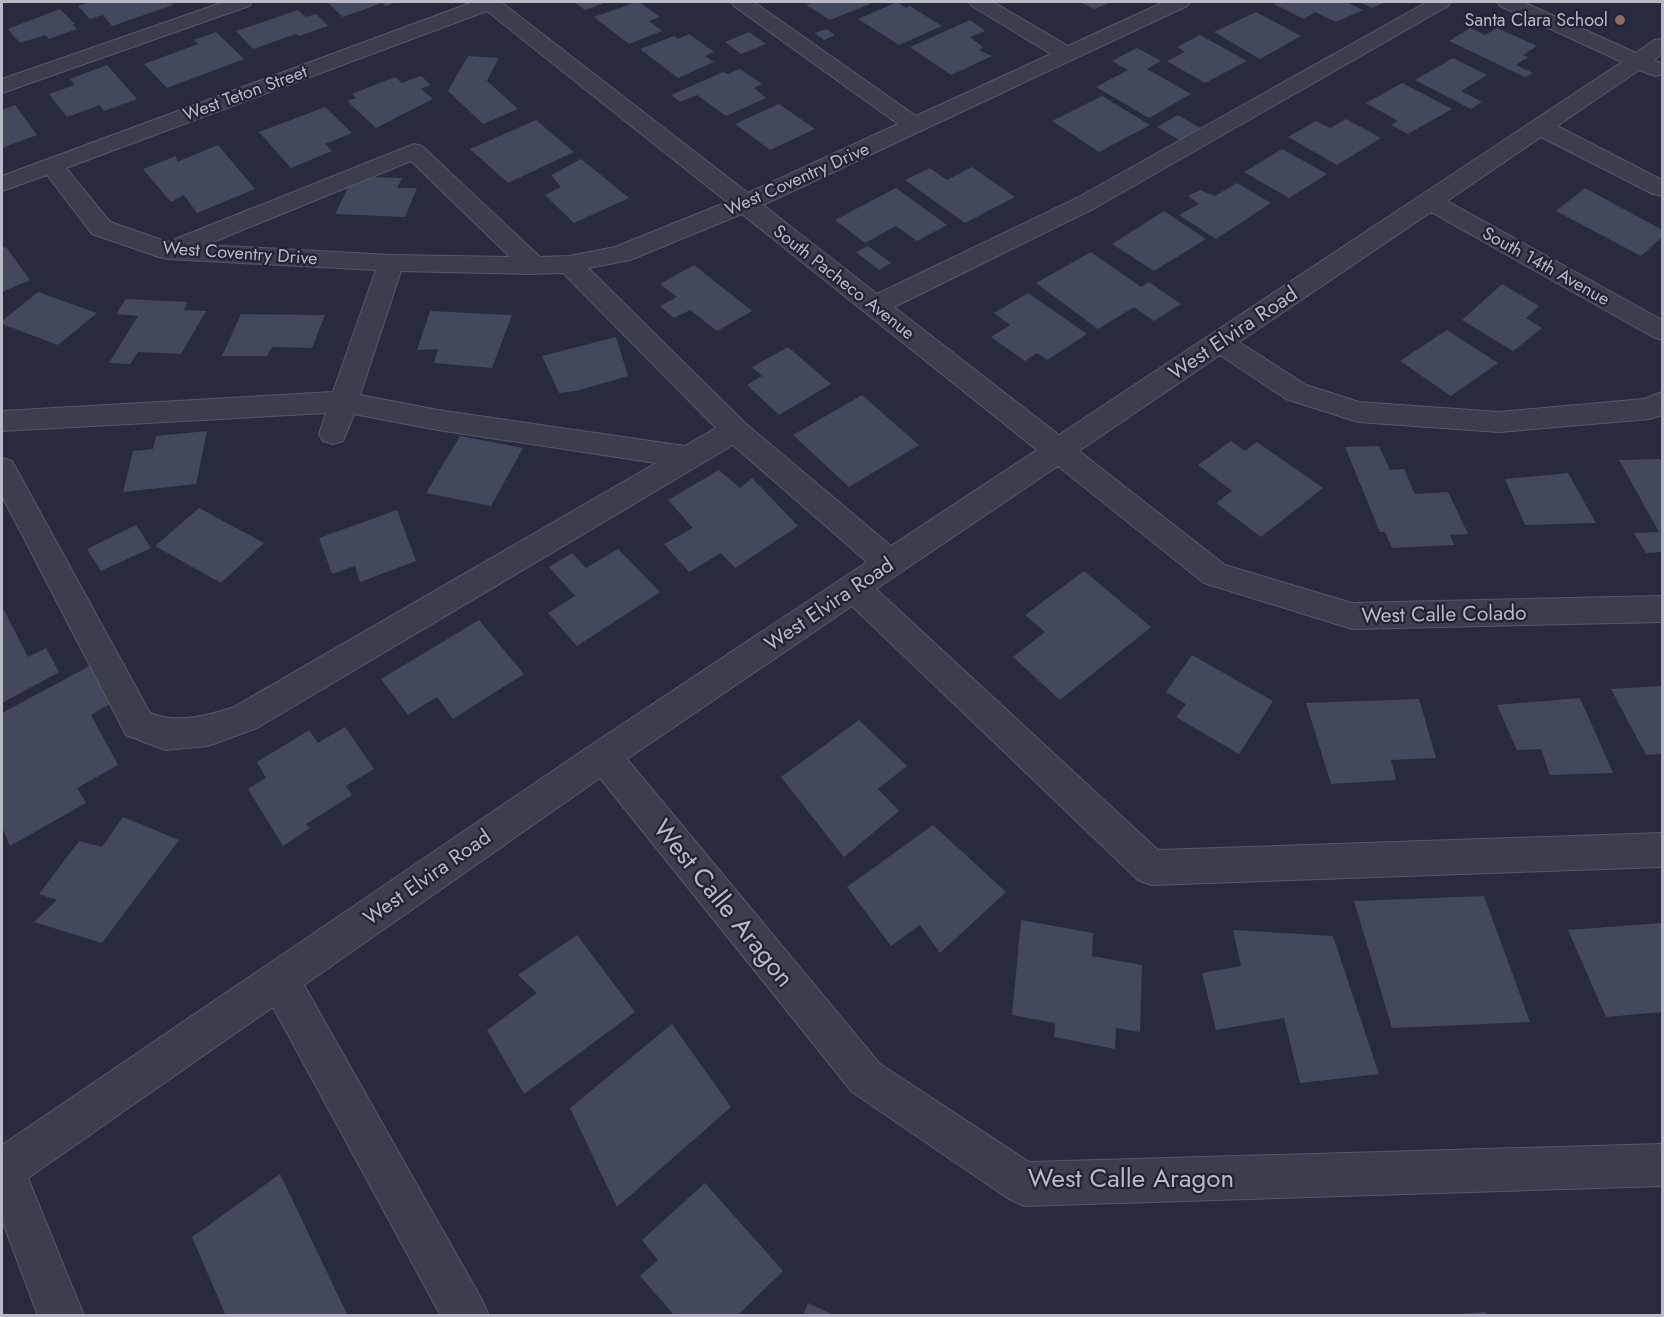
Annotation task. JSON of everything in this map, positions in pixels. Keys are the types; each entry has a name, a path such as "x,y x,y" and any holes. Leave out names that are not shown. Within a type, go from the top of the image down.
{"street":[{"path":"2,86 242,2"},
{"name":"South Pacheco Avenue","path":"490,2 1057,451"},
{"name":"West Teton Street","path":"2,184 490,2"},
{"path":"741,2 915,126"},
{"path":"979,2 1068,55"},
{"name":"West Coventry Drive","path":"51,165 101,228 168,251 391,263 534,266 569,264 621,254 745,204 1180,2"},
{"path":"874,306 1086,203 1442,2"},
{"path":"1507,2 1654,60"},
{"name":"West Elvira Road","path":"2,1169 603,756 1219,342 1540,127 1654,60"},
{"path":"1540,127 1662,189"},
{"path":"168,251 414,151 534,266"},
{"name":"South 14th Avenue","path":"1430,201 1662,331"},
{"path":"333,434 391,263"},
{"path":"569,264 735,430 890,563"},
{"path":"1219,342 1296,392 1358,412 1499,422 1650,409 1662,402"},
{"path":"2,421 342,402 438,420 690,457"},
{"path":"2,469 138,723 165,735 208,731 245,718 735,430"},
{"name":"West Calle Colado","path":"1057,451 1215,574 1352,616 1662,609"},
{"path":"853,588 1151,868 1662,850"},
{"name":"West Calle Aragon","path":"603,756 866,1078 1024,1184 1662,1165"},
{"path":"279,979 466,1316"},
{"path":"2,1169 61,1316"}],"building":[{"path":"90,2 170,2 173,5 112,26 103,15 90,19 78,6"},
{"path":"327,2 397,2 386,6 382,3 343,17"},
{"path":"574,2 607,2 585,10"},
{"path":"636,2 660,17 649,21 662,31 629,44 594,17"},
{"path":"814,2 867,2 870,4 830,20 806,5"},
{"path":"897,2 906,8 910,6 942,26 899,45 858,19"},
{"path":"1080,2 1112,2 1094,9"},
{"path":"1279,2 1346,2 1363,10 1336,22 1315,12 1304,19 1274,4"},
{"path":"1359,2 1386,2 1372,8"},
{"path":"60,9 77,29 49,39 45,35 20,43 8,29"},
{"path":"298,10 306,17 316,14 328,26 253,49 236,31"},
{"path":"1256,12 1301,36 1260,59 1214,32"},
{"path":"970,20 985,31 970,37 983,47 979,50 992,56 951,75 910,47"},
{"path":"1470,28 1485,35 1497,28 1537,46 1523,55 1528,57 1516,65 1533,73 1525,77 1449,41"},
{"path":"826,29 835,35 824,40 815,33"},
{"path":"216,32 244,59 167,88 144,64 198,44 194,40"},
{"path":"749,32 766,44 741,54 725,42"},
{"path":"689,34 714,52 705,56 714,62 678,78 640,49 674,36 678,39"},
{"path":"1200,35 1247,61 1205,83 1167,61 1185,52 1177,47"},
{"path":"1137,48 1161,61 1147,69 1191,94 1149,118 1096,87 1128,70 1112,61"},
{"path":"468,56 499,58 487,81 518,109 483,124 448,91"},
{"path":"1453,58 1487,75 1461,91 1482,102 1471,109 1415,80"},
{"path":"107,65 137,99 104,111 100,105 67,117 49,94 75,85 70,79"},
{"path":"740,69 762,84 754,88 766,98 726,116 697,95 680,102 671,95 723,72 728,74"},
{"path":"421,76 431,85 421,89 433,99 376,128 347,101 356,98 352,94 395,77 402,83"},
{"path":"1402,83 1452,109 1408,134 1391,125 1398,121 1366,103"},
{"path":"1102,96 1150,125 1099,152 1052,121"},
{"path":"779,104 815,129 770,150 735,124"},
{"path":"15,105 37,135 2,148 2,110"},
{"path":"325,107 352,133 325,144 332,151 291,168 259,132"},
{"path":"1178,115 1202,129 1181,141 1157,127"},
{"path":"1346,119 1381,138 1337,165 1288,137 1316,121 1330,128"},
{"path":"536,120 574,152 508,183 470,149"},
{"path":"218,145 255,189 197,213 184,195 171,202 143,169 176,156 177,162"},
{"path":"1282,149 1327,174 1289,198 1244,172"},
{"path":"581,159 629,198 574,223 545,195 561,187 551,175"},
{"path":"972,167 1015,197 965,223 905,180 930,168 947,180"},
{"path":"365,177 402,178 397,188 417,188 405,217 335,214 352,180"},
{"path":"1237,183 1271,203 1216,239 1179,215 1199,204 1188,196 1200,190 1215,196"},
{"path":"896,188 947,225 917,241 896,226 865,243 835,220"},
{"path":"1585,188 1662,230 1662,237 1641,256 1556,211"},
{"path":"1164,211 1206,239 1154,271 1112,244"},
{"path":"868,246 891,263 879,270 856,252"},
{"path":"6,247 30,280 2,292 2,248"},
{"path":"1091,252 1141,287 1149,282 1181,304 1154,321 1134,307 1098,329 1036,283"},
{"path":"694,265 752,311 717,331 690,310 674,318 660,306 677,297 660,284"},
{"path":"1502,284 1539,306 1526,318 1542,328 1513,351 1462,320"},
{"path":"38,292 97,313 58,345 2,324 2,321"},
{"path":"1028,293 1087,334 1047,360 1037,353 1025,361 991,337 1010,325 994,313"},
{"path":"126,299 188,302 184,310 206,311 181,354 138,352 130,364 109,363 138,316 116,314"},
{"path":"430,311 512,315 492,368 434,363 438,349 417,350"},
{"path":"241,314 325,315 312,348 272,347 267,356 222,356"},
{"path":"1447,330 1498,363 1451,396 1400,361"},
{"path":"616,337 628,376 576,391 559,393 542,356"},
{"path":"788,347 831,384 779,415 747,385 762,376 752,367"},
{"path":"862,395 919,445 849,487 793,435"},
{"path":"207,431 196,484 123,492 133,451 153,449 156,436"},
{"path":"460,436 523,448 491,506 426,493"},
{"path":"1231,441 1245,451 1257,442 1323,488 1261,537 1216,503 1232,491 1198,465"},
{"path":"1379,446 1390,470 1404,469 1415,494 1448,492 1468,534 1450,535 1454,545 1392,548 1385,532 1380,532 1345,447"},
{"path":"1662,459 1662,552 1646,553 1634,533 1659,532 1619,460"},
{"path":"719,470 740,488 752,478 798,526 735,568 721,553 689,572 664,544 693,528 668,500"},
{"path":"1568,473 1596,523 1525,525 1505,479"},
{"path":"199,508 264,543 221,583 155,546"},
{"path":"397,510 416,561 360,582 355,566 332,574 319,538"},
{"path":"136,525 151,548 101,571 87,549"},
{"path":"618,549 660,592 577,646 548,613 575,596 549,567 572,553 586,568"},
{"path":"1084,571 1151,627 1060,700 1013,657 1045,632 1025,615"},
{"path":"4,610 28,657 46,648 59,672 2,703 2,612"},
{"path":"479,620 524,674 453,719 437,697 408,715 381,679"},
{"path":"1192,655 1273,701 1239,754 1176,717 1186,704 1166,692"},
{"path":"97,662 118,699 91,715 118,765 77,788 86,803 10,846 2,827 2,713"},
{"path":"1662,686 1662,754 1646,755 1611,689"},
{"path":"1580,698 1613,773 1550,775 1541,749 1517,750 1497,705"},
{"path":"1419,699 1436,758 1391,760 1396,780 1331,784 1306,703"},
{"path":"859,720 907,766 878,789 899,811 844,857 781,777"},
{"path":"345,727 374,769 346,786 352,795 306,824 310,828 283,846 248,789 266,778 257,762 309,730 318,743"},
{"path":"123,817 179,840 102,943 34,922 57,900 39,894 79,841 102,847"},
{"path":"933,825 1006,892 940,953 920,925 891,946 847,887"},
{"path":"1484,896 1530,1022 1392,1028 1354,901"},
{"path":"1021,920 1093,933 1092,956 1142,965 1140,1032 1116,1028 1115,1049 1054,1037 1055,1023 1012,1015"},
{"path":"1662,923 1662,1012 1606,1017 1568,930"},
{"path":"1233,930 1333,936 1379,1074 1300,1083 1284,1018 1216,1030 1202,973 1241,966"},
{"path":"577,935 635,1012 524,1094 487,1030 537,993 518,975"},
{"path":"672,1024 731,1107 617,1207 570,1108"},
{"path":"280,1174 348,1316 226,1316 192,1237"},
{"path":"705,1183 783,1271 737,1316 675,1316 640,1276 658,1260 642,1240"},
{"path":"808,1303 836,1316 803,1316"},
{"path":"1486,1312 1487,1316 1457,1316 1457,1314"}],"place":[{"name":"Santa Clara School","path":"1620,20"}]}
